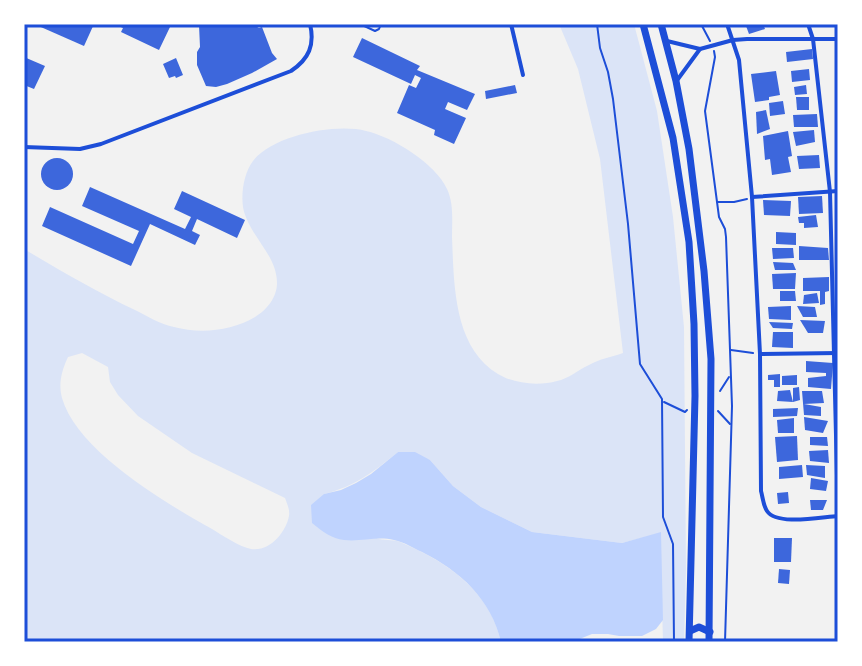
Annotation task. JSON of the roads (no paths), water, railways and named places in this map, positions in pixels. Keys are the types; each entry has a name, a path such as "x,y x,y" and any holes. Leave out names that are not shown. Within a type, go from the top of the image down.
{"main road":[{"path":"643,24 673,138 689,242 695,396 689,642"},
{"path":"661,24 689,149 711,359 709,642"},
{"path":"690,631 699,627 710,632"}],"street":[{"path":"24,147 80,149 101,144 291,71 312,48 310,24"},
{"path":"511,24 523,75"},
{"path":"727,24 739,60 752,197 760,354 761,491 764,506 772,516 788,520 838,516 830,192 813,39 808,24"},
{"path":"666,40 700,49 733,40 838,39"},
{"path":"676,81 700,49"},
{"path":"752,197 838,191"},
{"path":"760,354 836,353"}],"lane":[{"path":"360,24 375,31 381,24"}],"water":[{"path":"398,452 415,452 430,460 453,486 481,507 532,532 622,543 661,532 663,620 656,629 642,636 592,634 572,642 501,642 482,600 449,568 394,540 340,539 312,523 311,505 324,494 356,483"}]}
